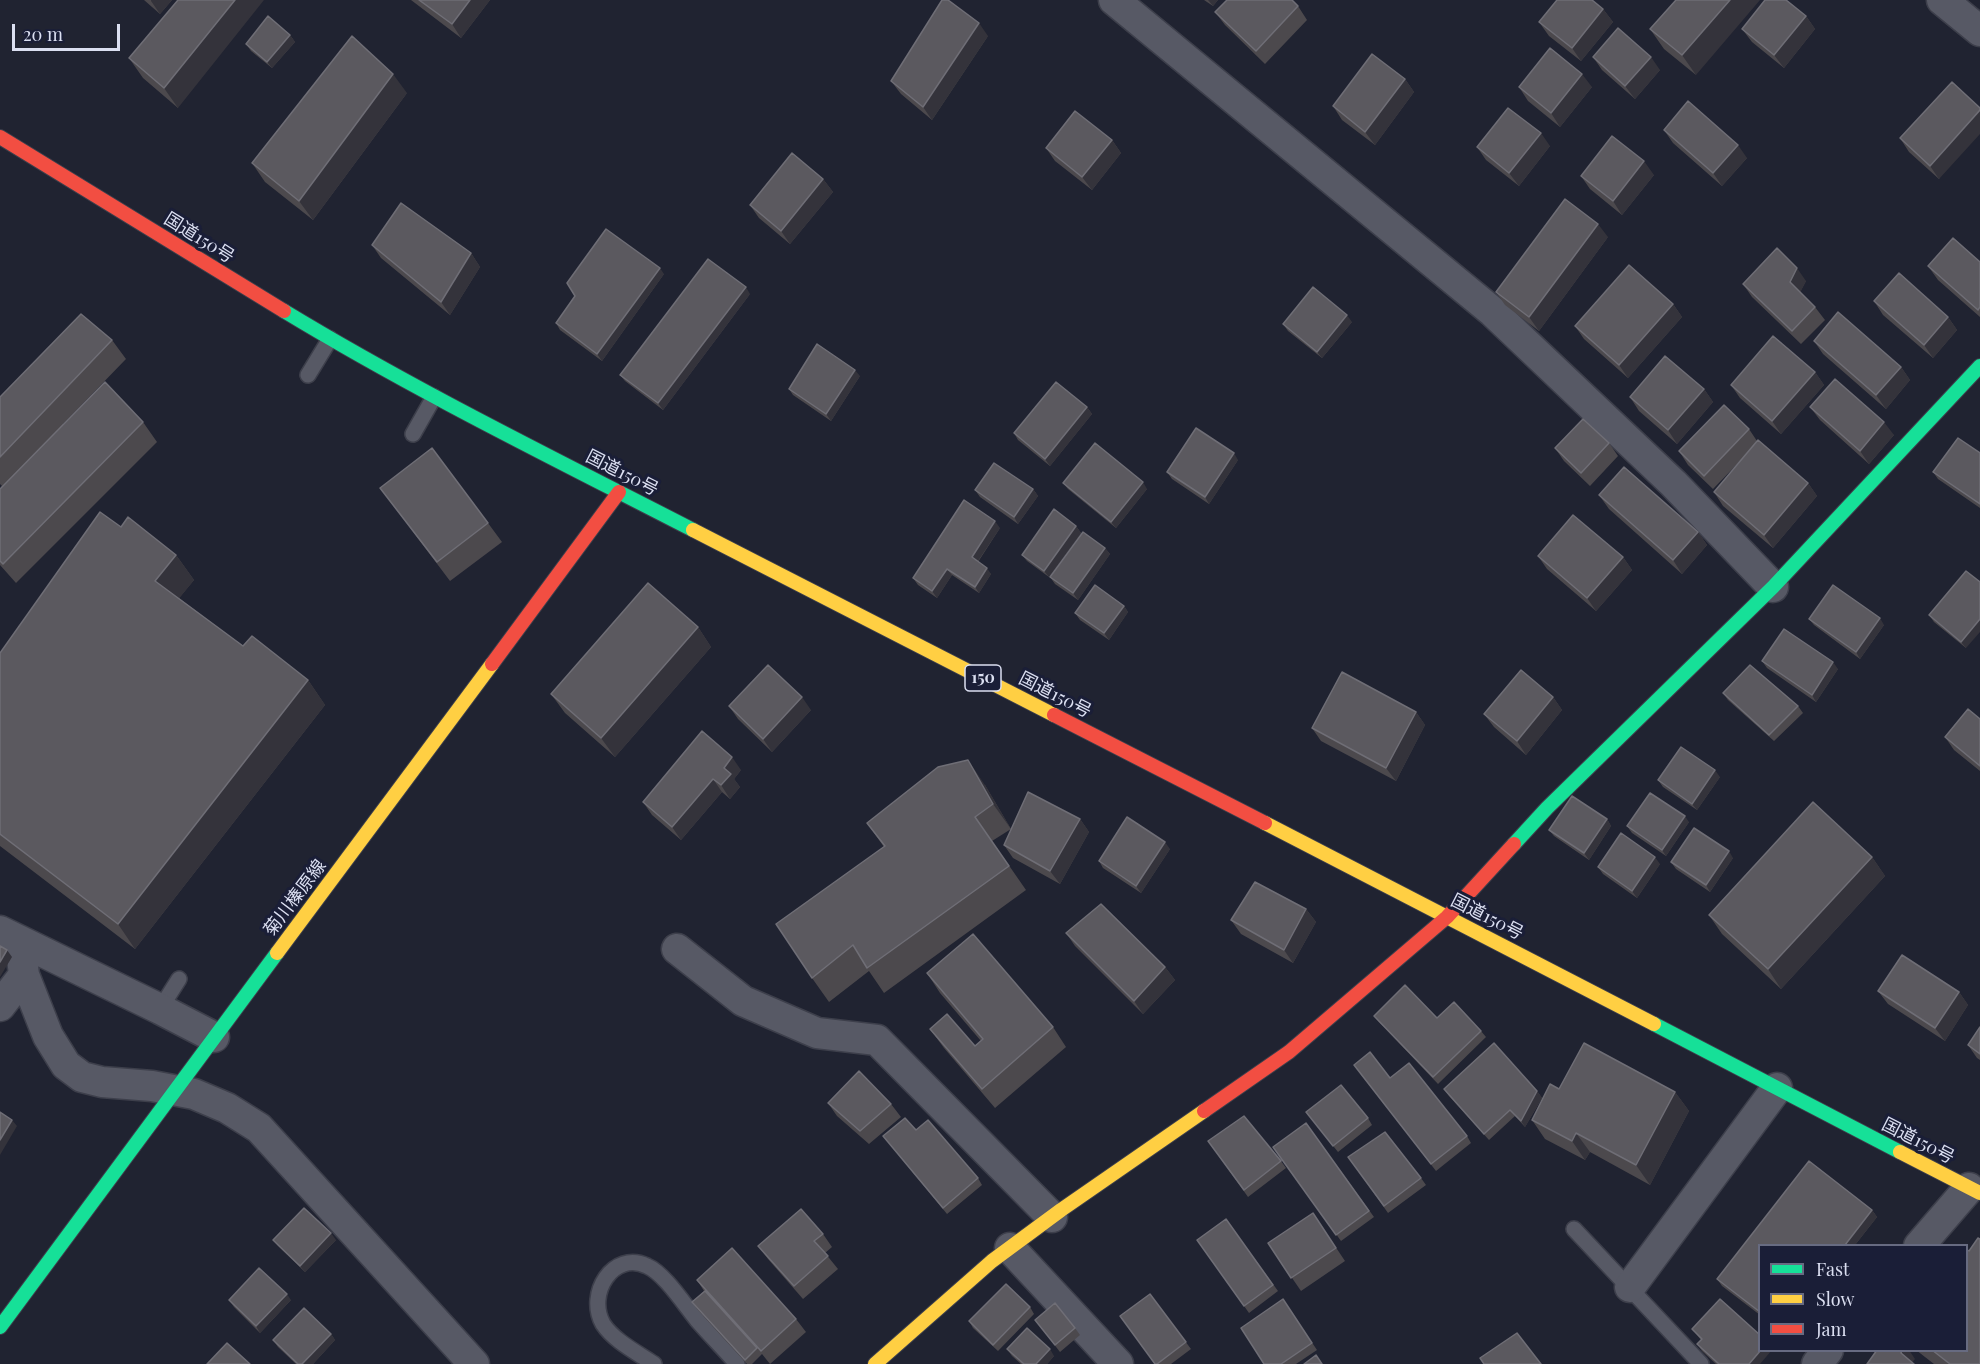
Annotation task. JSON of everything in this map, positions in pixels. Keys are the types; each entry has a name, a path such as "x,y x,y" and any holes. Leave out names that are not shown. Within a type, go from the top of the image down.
{"main road":[{"name":"国道150号","path":"0,137 330,339 434,397 1777,1088 1976,1185"},
{"path":"876,1364 992,1261 1289,1052 1447,917 1547,808 1773,587 1980,366"},
{"name":"菊川榛原線","path":"0,1327 619,492"}],"street":[{"path":"1114,0 1493,312 1673,483 1773,587"},
{"path":"1942,0 1980,31"},
{"path":"10,936 214,1037"},
{"path":"10,936 48,1036 66,1065 82,1077 102,1082 152,1086 194,1094 227,1108 259,1128 474,1364"},
{"path":"677,949 743,1000 818,1033 877,1040 1052,1217"},
{"path":"0,1006 24,975"},
{"path":"1630,1287 1777,1088"},
{"path":"1920,1244 1976,1185"},
{"path":"1010,1248 1118,1364"},
{"path":"1817,1364 1826,1352"}],"lane":[{"path":"308,375 330,339"},
{"path":"413,434 434,397"},
{"path":"160,1009 179,979"},
{"path":"1575,1230 1701,1364"},
{"path":"654,1364 615,1336 603,1323 599,1308 599,1289 607,1274 619,1265 634,1262 647,1265 660,1273 697,1320 737,1364"}],"building":[{"path":"178,0 235,0 164,88 129,58"},
{"path":"419,0 470,0 452,24"},
{"path":"942,0 948,0 979,23 923,107 891,81"},
{"path":"1227,0 1292,0 1298,6 1256,51 1215,12"},
{"path":"1557,0 1592,0 1603,9 1572,48 1539,22"},
{"path":"1676,0 1730,0 1682,55 1650,29"},
{"path":"1765,0 1786,0 1806,16 1774,55 1742,29"},
{"path":"268,16 290,35 267,62 246,44"},
{"path":"1618,28 1651,57 1625,86 1593,57"},
{"path":"352,36 393,74 299,201 252,163"},
{"path":"1550,48 1582,74 1551,113 1519,87"},
{"path":"1372,54 1405,79 1365,132 1333,106"},
{"path":"1952,82 1980,110 1930,166 1900,138"},
{"path":"1688,101 1738,145 1713,173 1664,130"},
{"path":"1508,108 1541,133 1509,173 1477,147"},
{"path":"1075,111 1112,140 1082,177 1046,148"},
{"path":"1612,136 1644,161 1613,201 1581,176"},
{"path":"792,153 823,179 781,231 750,205"},
{"path":"1565,199 1598,224 1529,317 1496,292"},
{"path":"401,203 471,253 441,302 372,245"},
{"path":"606,229 660,268 597,354 556,323 575,296 567,283"},
{"path":"1953,238 1980,262 1980,307 1978,310 1928,266"},
{"path":"1777,248 1797,268 1790,282 1815,307 1792,331 1743,284"},
{"path":"708,259 746,287 658,403 620,375"},
{"path":"1629,265 1673,304 1619,365 1575,326"},
{"path":"1899,273 1948,317 1924,345 1874,301"},
{"path":"1313,287 1347,315 1317,352 1283,324"},
{"path":"1838,312 1901,367 1876,395 1814,341"},
{"path":"81,314 112,340 0,457 0,397"},
{"path":"1773,336 1815,372 1772,421 1731,385"},
{"path":"817,344 855,370 826,414 789,389"},
{"path":"1665,356 1704,389 1668,430 1630,397"},
{"path":"1835,379 1884,422 1860,451 1810,407"},
{"path":"105,382 143,422 3,564 0,561 0,489"},
{"path":"1056,382 1087,407 1045,459 1014,433"},
{"path":"1724,405 1749,429 1704,476 1679,451"},
{"path":"1583,419 1609,443 1581,473 1555,448"},
{"path":"1196,428 1234,453 1205,497 1167,472"},
{"path":"1958,438 1980,453 1980,504 1933,472"},
{"path":"1758,440 1808,483 1764,535 1714,492"},
{"path":"1095,443 1143,482 1111,522 1063,483"},
{"path":"432,448 488,523 437,562 380,488"},
{"path":"994,463 1033,489 1014,517 975,490"},
{"path":"1624,467 1698,532 1673,560 1599,495"},
{"path":"964,500 995,521 972,557 987,568 975,587 947,569 932,591 913,578"},
{"path":"1054,509 1076,526 1044,571 1022,555"},
{"path":"100,512 121,527 128,517 176,555 155,581 243,646 252,636 308,680 118,924 0,834 0,653"},
{"path":"1573,515 1623,557 1587,598 1538,556"},
{"path":"1083,532 1105,548 1073,593 1050,577"},
{"path":"1966,571 1980,582 1980,619 1961,642 1929,615"},
{"path":"648,583 698,627 601,738 551,694"},
{"path":"1095,585 1124,606 1104,633 1075,613"},
{"path":"1833,585 1880,618 1856,652 1809,619"},
{"path":"1784,629 1833,662 1812,695 1762,661"},
{"path":"768,665 802,697 763,739 729,706"},
{"path":"1750,665 1798,706 1769,735 1723,693"},
{"path":"1521,670 1553,697 1517,741 1484,714"},
{"path":"1342,672 1416,712 1386,768 1312,728"},
{"path":"1968,709 1980,719 1980,766 1945,737"},
{"path":"702,731 732,757 724,768 731,774 721,785 713,779 672,827 643,802"},
{"path":"1681,747 1715,770 1692,804 1658,780"},
{"path":"968,760 993,804 975,817 1009,866 867,968 853,945 812,978 776,924 885,846 867,823 938,767"},
{"path":"1028,792 1080,819 1050,871 1004,845"},
{"path":"1650,793 1685,816 1662,850 1627,826"},
{"path":"1572,796 1607,819 1584,853 1549,830"},
{"path":"1813,802 1872,857 1768,969 1709,915"},
{"path":"1127,817 1165,842 1136,886 1099,861"},
{"path":"1694,828 1729,851 1706,885 1671,862"},
{"path":"1621,833 1655,857 1632,891 1598,867"},
{"path":"1255,882 1306,909 1284,950 1231,920"},
{"path":"1101,904 1165,967 1134,1001 1066,933"},
{"path":"973,934 1053,1027 982,1089 930,1029 947,1014 975,1046 983,1039 927,973"},
{"path":"0,946 7,950 0,962"},
{"path":"1902,955 1959,992 1935,1028 1878,991"},
{"path":"1405,985 1437,1018 1454,1002 1481,1031 1433,1077 1374,1016"},
{"path":"1980,1027 1980,1054 1968,1045"},
{"path":"1494,1043 1537,1091 1521,1121 1510,1110 1484,1134 1444,1089"},
{"path":"1584,1043 1675,1092 1636,1165 1576,1133 1572,1141 1532,1120 1550,1084 1559,1089"},
{"path":"1370,1052 1390,1078 1409,1063 1467,1136 1431,1164 1354,1065"},
{"path":"859,1071 891,1104 860,1131 828,1103"},
{"path":"1341,1085 1368,1118 1333,1146 1306,1112"},
{"path":"0,1112 12,1120 0,1140"},
{"path":"1244,1116 1281,1161 1244,1190 1208,1141"},
{"path":"905,1118 916,1130 928,1120 978,1178 943,1208 883,1136"},
{"path":"1306,1123 1369,1211 1336,1235 1273,1147"},
{"path":"1385,1132 1421,1178 1384,1206 1348,1157"},
{"path":"1809,1161 1872,1210 1846,1244 1758,1244 1758,1310 1717,1279"},
{"path":"304,1208 331,1233 300,1266 273,1240"},
{"path":"801,1209 823,1234 814,1241 828,1256 794,1286 758,1246"},
{"path":"1313,1213 1336,1248 1291,1278 1268,1243"},
{"path":"1226,1219 1273,1285 1244,1306 1197,1240"},
{"path":"1978,1238 1980,1239 1980,1364 1950,1364 1935,1352 1968,1352 1969,1251"},
{"path":"732,1248 796,1319 761,1351 697,1280"},
{"path":"259,1268 287,1294 256,1326 229,1300"},
{"path":"1006,1284 1030,1307 993,1345 969,1321"},
{"path":"705,1291 757,1348 745,1360 692,1302"},
{"path":"1150,1294 1186,1342 1157,1364 1120,1316"},
{"path":"1283,1299 1312,1343 1281,1364 1264,1364 1241,1328"},
{"path":"1720,1299 1758,1333 1759,1352 1749,1364 1719,1364 1697,1344 1702,1339 1692,1329"},
{"path":"1055,1303 1075,1328 1055,1345 1035,1320"},
{"path":"304,1308 331,1334 302,1364 298,1364 273,1340"},
{"path":"1027,1328 1050,1349 1036,1364 1024,1364 1007,1349"},
{"path":"1517,1333 1541,1364 1484,1364 1480,1358"},
{"path":"227,1343 250,1364 207,1364"},
{"path":"1876,1352 1901,1352 1914,1364 1867,1364"},
{"path":"1316,1355 1322,1364 1304,1364"}],"traffic: fast":[{"path":"284,311 435,397 693,530"},
{"path":"1514,844 1547,808 1773,587 1980,366"},
{"path":"0,1327 277,953"},
{"path":"1654,1024 1900,1152"}],"traffic: slow":[{"path":"693,530 1054,715"},
{"path":"277,953 492,664"},
{"path":"1265,823 1654,1024"},
{"path":"875,1364 992,1261 1204,1111"},
{"path":"1900,1152 1980,1193"}],"traffic: jam":[{"path":"0,137 284,311"},
{"path":"492,664 619,492"},
{"path":"1054,715 1265,823"},
{"path":"1204,1111 1289,1052 1447,917 1514,844"}]}
